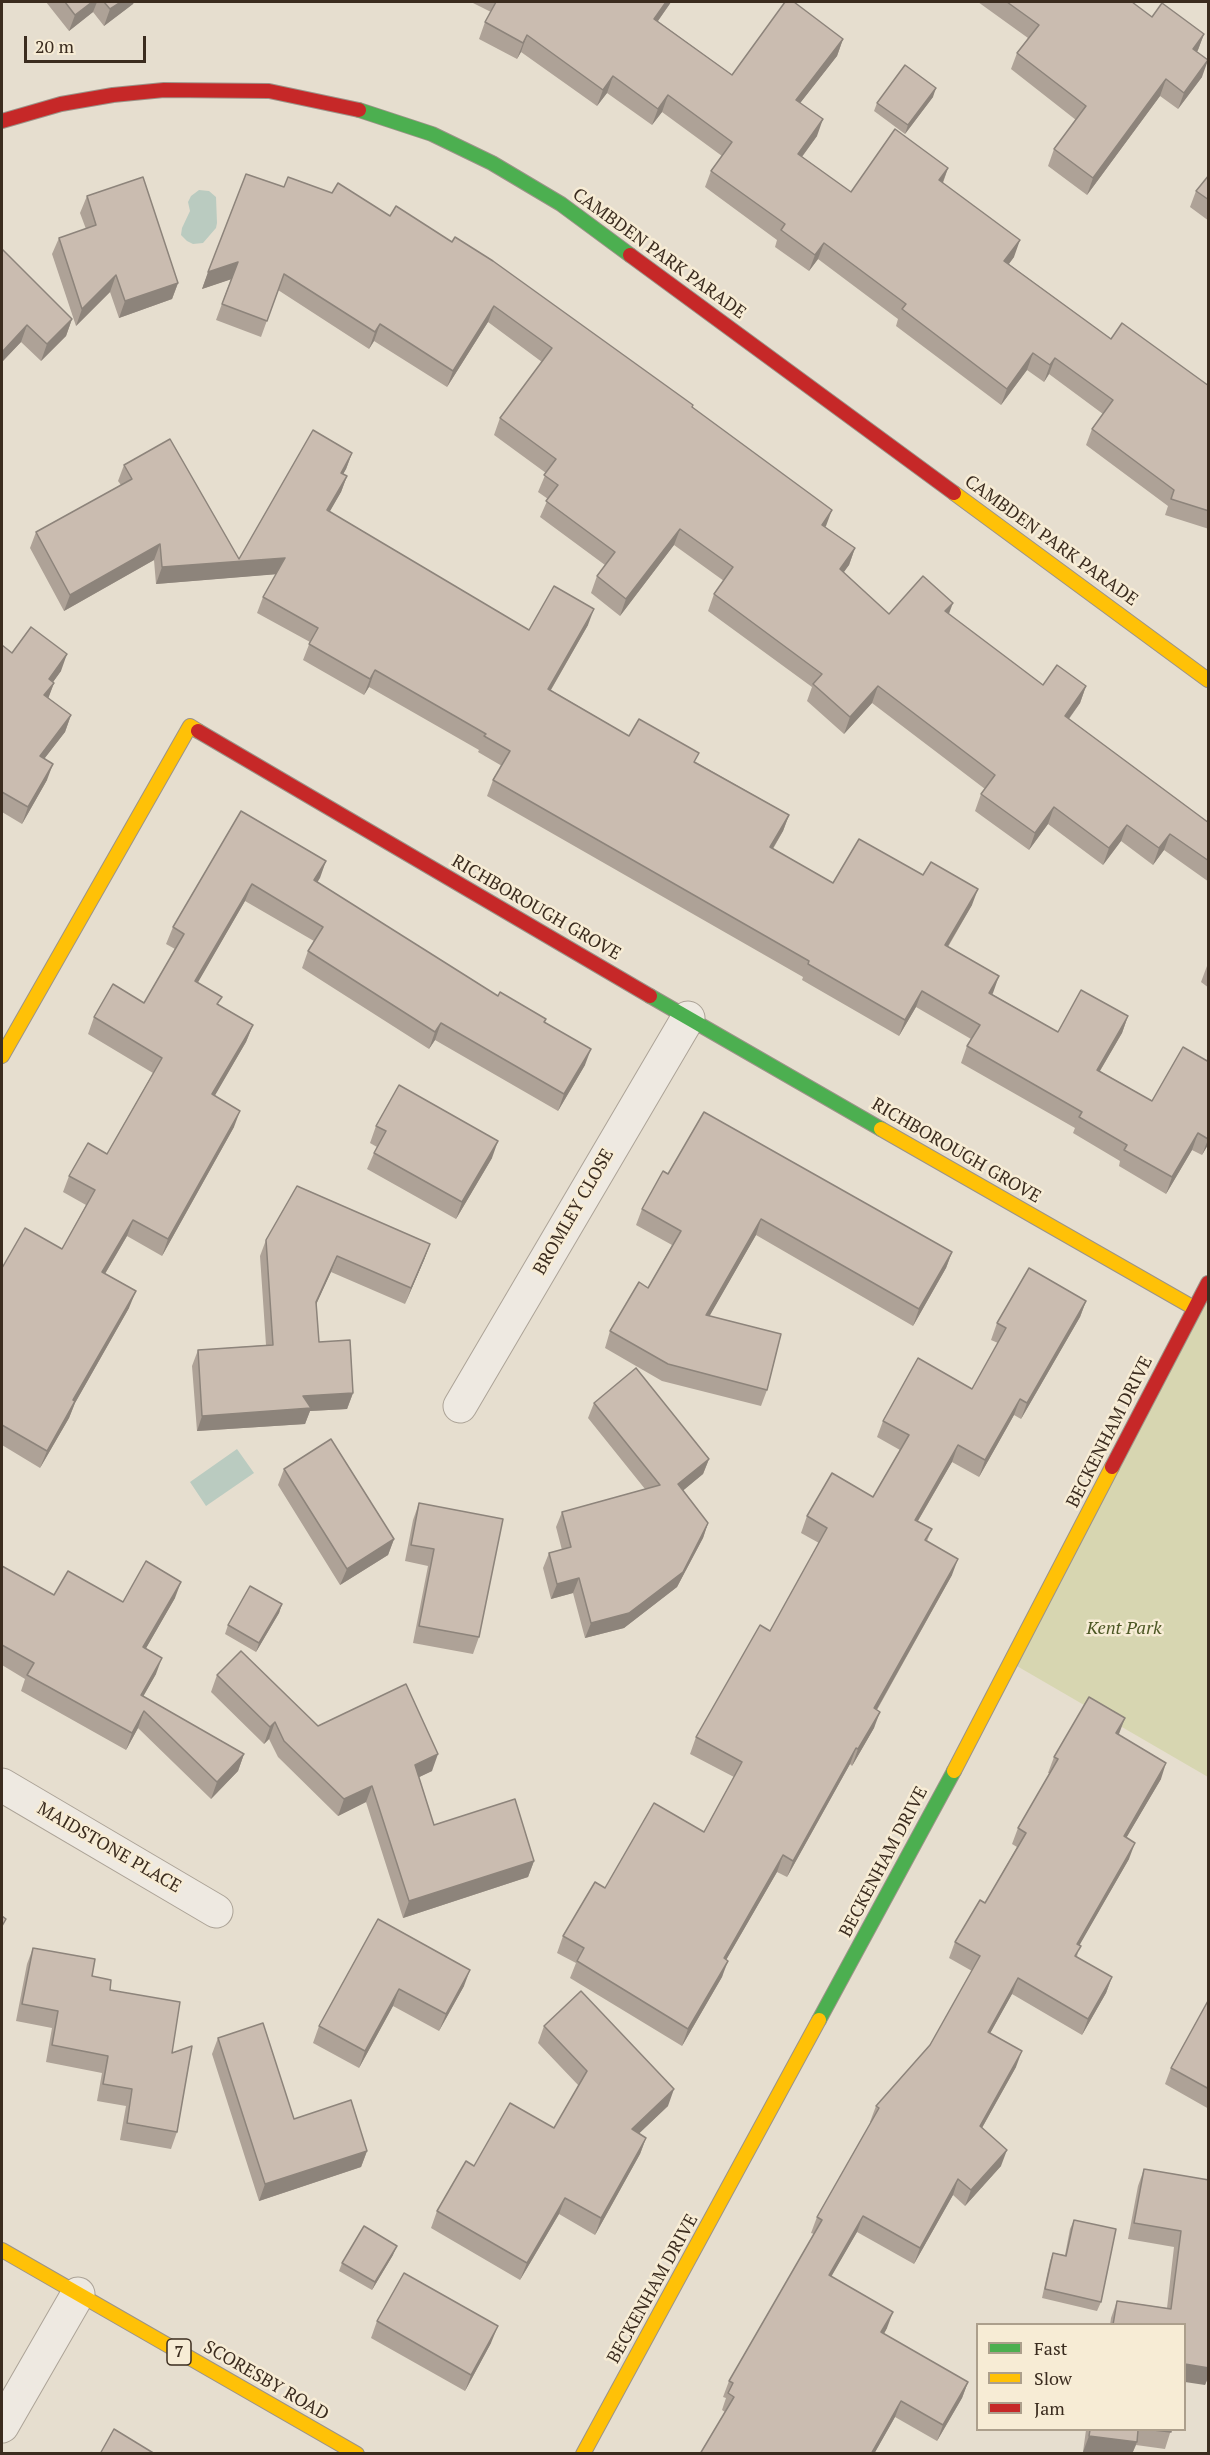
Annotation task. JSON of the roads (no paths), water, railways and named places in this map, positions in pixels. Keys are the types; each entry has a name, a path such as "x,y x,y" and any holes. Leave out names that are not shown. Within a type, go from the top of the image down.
{"street":[{"name":"CAMBDEN PARK PARADE","path":"2,121 61,104 113,94 224,89 269,92 327,102 376,114 432,134 492,163 561,204 1209,680"},
{"name":"RICHBOROUGH GROVE","path":"2,1056 190,726 688,1018 1194,1308"},
{"name":"BROMLEY CLOSE","path":"460,1407 688,1018"},
{"name":"BECKENHAM DRIVE","path":"584,2454 960,1759 1209,1283"},
{"name":"MAIDSTONE PLACE","path":"2,1785 216,1911"},
{"name":"SCORESBY ROAD","path":"2,2250 357,2454"},
{"path":"2,2426 78,2294"}],"park label":[{"name":"Kent Park","path":"1124,1629"}]}
